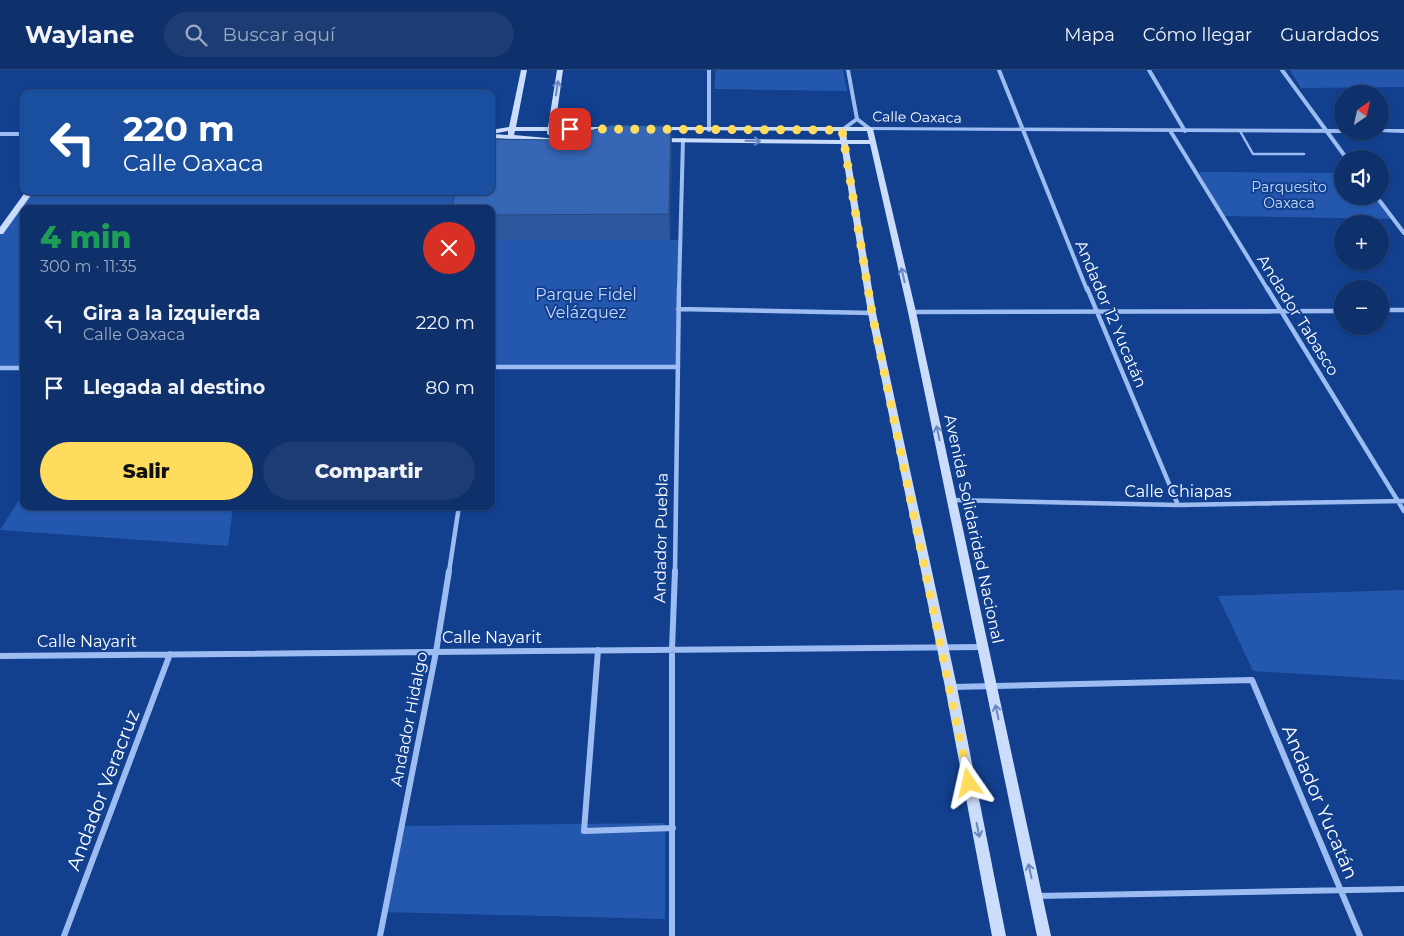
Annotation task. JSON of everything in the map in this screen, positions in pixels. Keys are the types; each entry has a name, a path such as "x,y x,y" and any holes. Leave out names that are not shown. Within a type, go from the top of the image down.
{"main road":[{"path":"511,139 511,129 524,70"},
{"path":"549,140 560,70"},
{"path":"495,131 550,128 620,129"},
{"name":"Calle Oaxaca","path":"650,129 870,129"},
{"name":"Avenida Solidaridad Nacional","path":"870,129 912,312 1044,936"},
{"path":"842,130 872,313 951,688 999,936"},
{"path":"495,137 511,139 568,140"},
{"name":"Calle Oaxaca","path":"645,140 872,142"},
{"path":"0,232 27,195"}],"street":[{"path":"709,70 709,130"},
{"path":"848,70 857,119 870,129"},
{"name":"Andador 12 Yucatán","path":"998,70 1096,311 1178,505"},
{"path":"1149,70 1186,131"},
{"path":"1282,70 1340,150"},
{"path":"842,130 857,119"},
{"name":"Calle Oaxaca","path":"870,129 1171,132 1334,131"},
{"path":"1389,131 1404,130"},
{"name":"Andador Tabasco","path":"1171,132 1280,311 1401,501 1404,511"},
{"path":"0,134 20,134"},
{"name":"Andador Puebla","path":"672,936 672,649 683,140"},
{"path":"1383,205 1404,233"},
{"path":"678,309 872,313"},
{"path":"912,312 1334,310"},
{"path":"1389,310 1404,310"},
{"path":"495,367 677,367"},
{"path":"0,368 20,368"},
{"name":"Calle Chiapas","path":"952,500 1178,505 1401,501"},
{"name":"Andador Hidalgo","path":"380,936 436,652 458,510"},
{"name":"Calle Nayarit","path":"0,656 984,647"},
{"path":"598,650 584,831 673,828"},
{"name":"Andador Veracruz","path":"64,936 170,654"},
{"name":"Andador Yucatán","path":"992,686 1252,680 1360,936"},
{"path":"951,688 992,686"},
{"path":"1035,896 1404,889"}],"lane":[{"path":"1240,131 1253,154 1304,154"}],"green space":[{"path":"716,70 843,70 847,91 714,89"},
{"path":"1290,70 1404,70 1404,87 1389,87 1389,85 1334,85 1334,88 1301,88"},
{"name":"Parquesito Oaxaca","path":"1199,172 1334,173 1334,205 1381,205 1393,219 1389,219 1389,215 1334,215 1334,218 1223,216"},
{"path":"27,195 464,195 461,205 20,205 20,368 0,368 0,232"},
{"name":"Parque Fidel Velázquez","path":"495,240 680,240 677,367 495,367"},
{"path":"20,498 20,510 232,510 228,546 0,530"},
{"path":"1404,590 1404,680 1253,671 1218,596"},
{"path":"665,823 665,919 384,912 400,826"}],"building":[{"path":"611,125 671,126 669,214 495,215 495,205 452,205 455,195 495,195 495,139 559,140"}],"route":[{"path":"570,129 842,130 872,313 951,688 969,783"}]}
